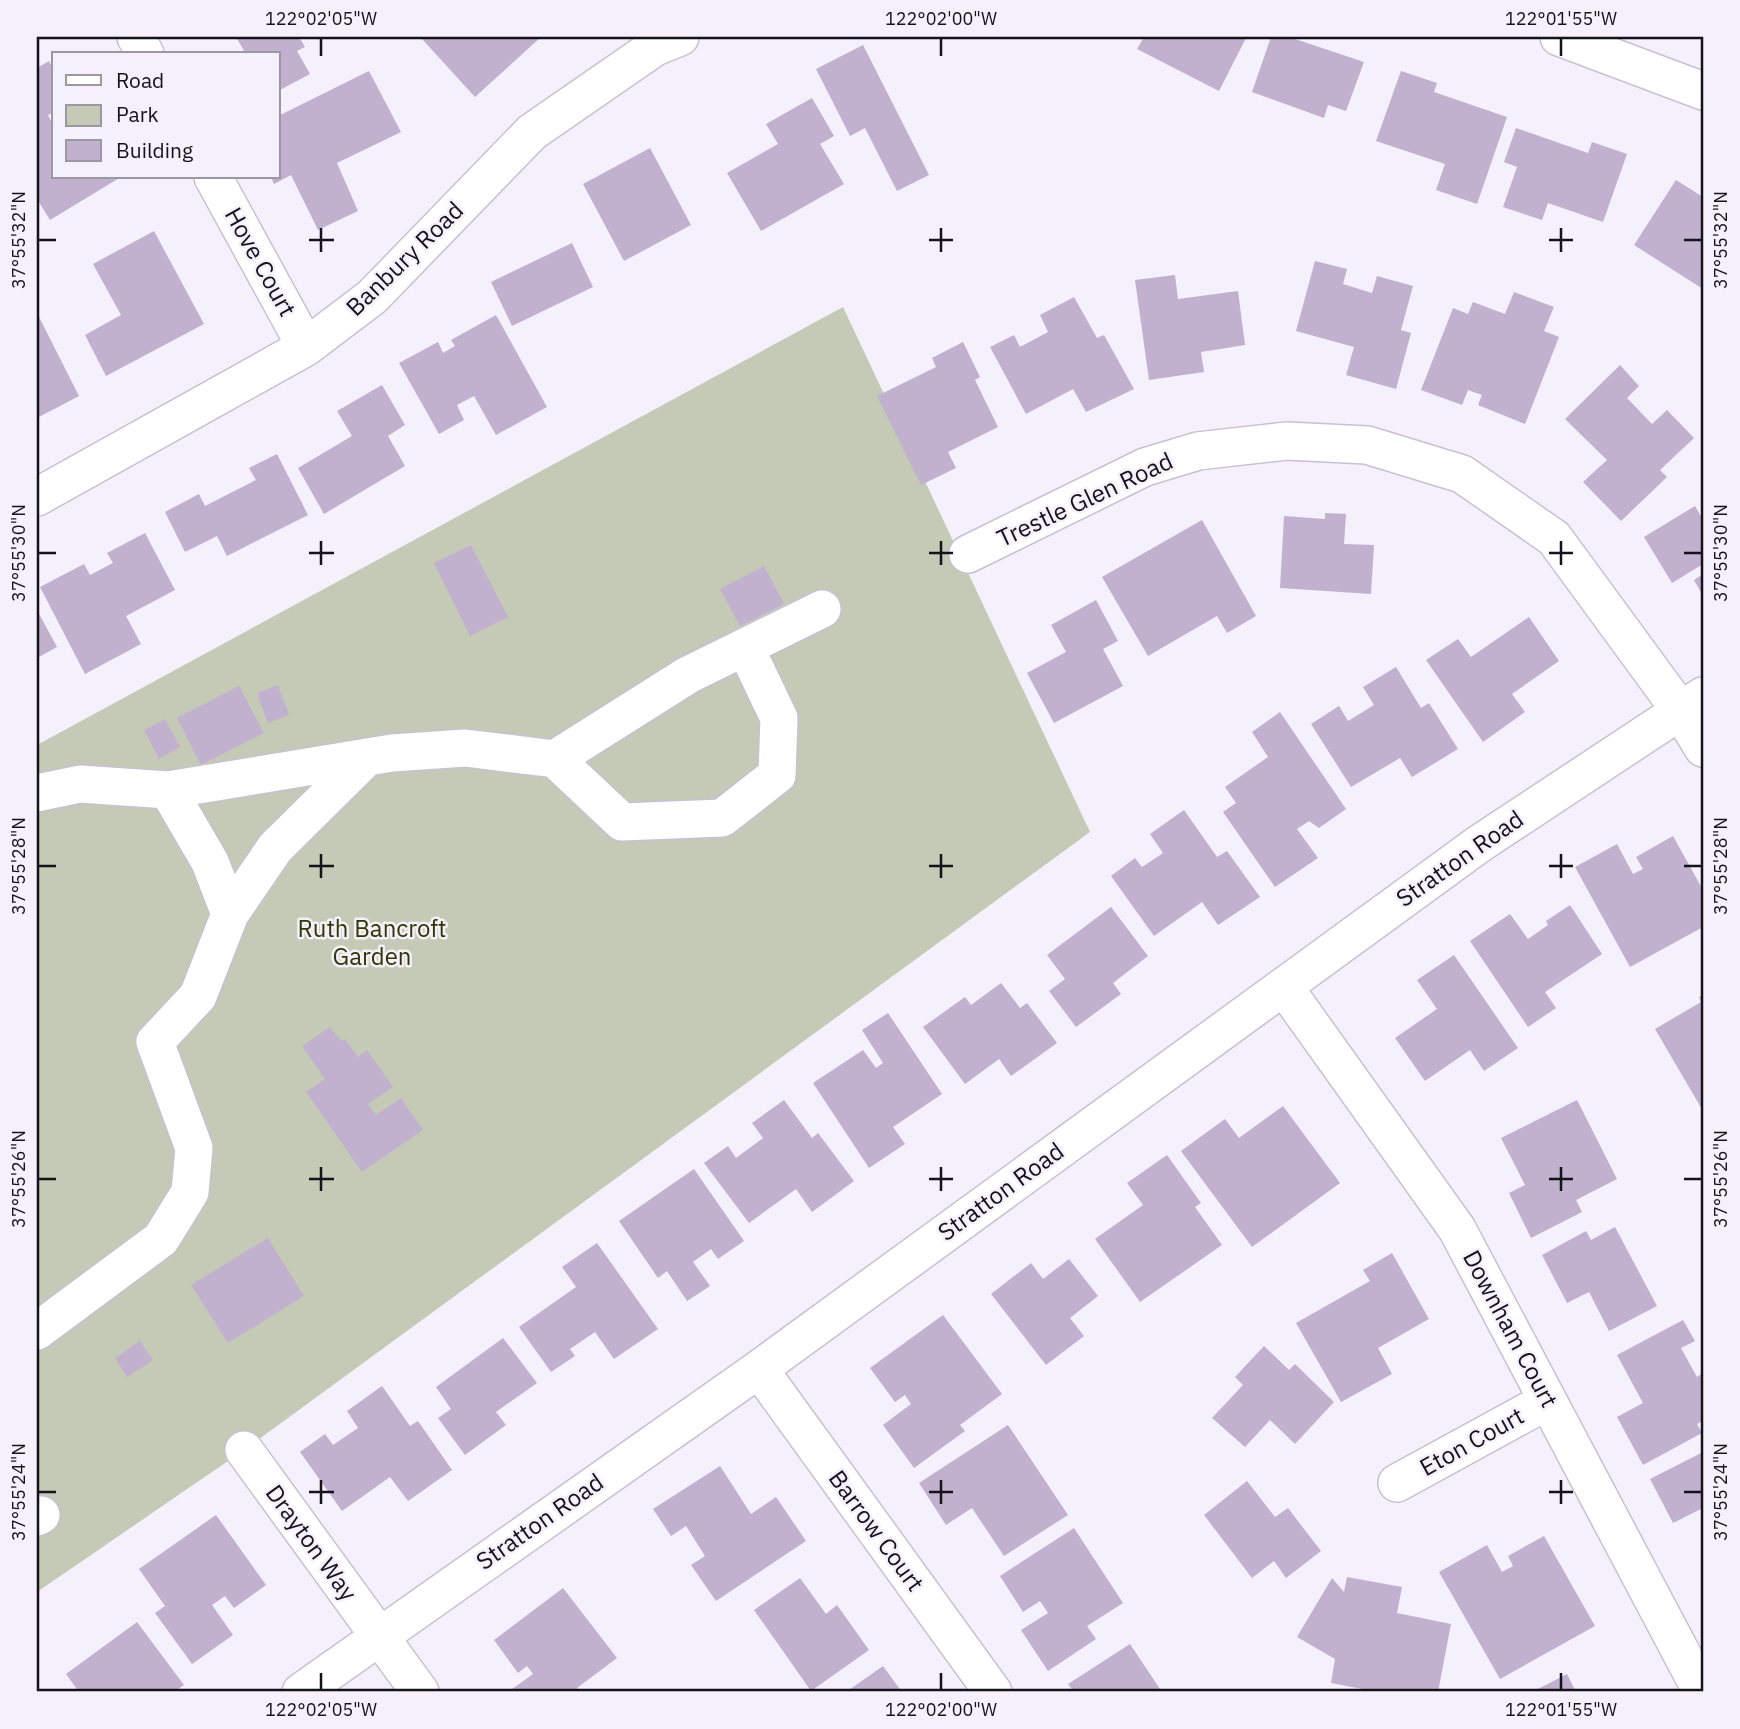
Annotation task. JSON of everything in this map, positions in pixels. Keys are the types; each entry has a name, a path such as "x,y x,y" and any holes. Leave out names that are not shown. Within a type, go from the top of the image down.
{"street":[{"path":"1559,37 1703,91"},
{"name":"Banbury Road","path":"37,497 306,347 372,297 532,132 662,40"},
{"name":"Hove Court","path":"214,178 306,347"},
{"name":"Trestle Glen Road","path":"968,554 1145,467 1198,451 1287,441 1367,445 1462,474 1554,538 1692,703 1703,748"},
{"path":"555,759 688,675 822,609"},
{"path":"37,793 80,784 168,790 367,757 465,748 555,759 622,822 722,818 777,775 779,718 745,647"},
{"name":"Stratton Road","path":"301,1692 759,1369 1479,844 1692,703"},
{"path":"37,1331 161,1239 190,1192 194,1148 155,1042 198,996 230,914 275,848 367,757"},
{"path":"168,790 210,862 230,914"},
{"name":"Downham Court","path":"1284,987 1457,1229 1702,1692"},
{"name":"Barrow Court","path":"759,1369 993,1692"},
{"name":"Eton Court","path":"1397,1483 1547,1401"},
{"name":"Drayton Way","path":"244,1450 420,1692"}],"green space":[{"name":"Ruth Bancroft Garden","path":"843,307 1090,832 244,1450 37,1592 37,745"}],"building":[{"path":"236,37 299,37 305,47 297,51 310,74 280,90 280,52 245,52"},
{"path":"541,37 475,97 422,39"},
{"path":"1144,37 1246,38 1219,91 1137,49"},
{"path":"1271,37 1289,37 1364,62 1346,111 1328,105 1324,118 1252,92"},
{"path":"863,45 929,175 897,191 865,128 850,136 816,69"},
{"path":"49,61 52,67 52,113 48,115 52,123 52,178 119,178 50,220 37,199 37,68"},
{"path":"369,71 401,132 337,163 358,211 318,230 291,175 274,184 271,178 280,178 280,115"},
{"path":"1401,71 1437,83 1434,92 1507,117 1477,204 1436,190 1445,164 1376,141"},
{"path":"812,98 834,136 820,144 844,184 761,231 727,173 778,144 766,124"},
{"path":"1516,128 1588,153 1592,142 1627,154 1603,222 1548,203 1542,220 1503,207 1517,167 1504,162"},
{"path":"650,148 691,225 624,261 583,184"},
{"path":"1676,180 1703,197 1703,289 1634,245"},
{"path":"154,231 204,324 106,376 85,335 121,315 93,264"},
{"path":"572,243 593,287 512,326 491,282"},
{"path":"1315,261 1347,269 1343,284 1372,293 1377,276 1413,286 1401,330 1411,333 1396,389 1346,375 1354,347 1296,331"},
{"path":"1175,275 1178,299 1238,291 1245,345 1201,352 1204,372 1149,380 1135,280"},
{"path":"1514,292 1554,307 1544,331 1559,337 1525,424 1478,405 1482,395 1468,390 1462,405 1421,390 1453,308 1468,314 1473,302 1505,314"},
{"path":"1074,297 1097,338 1104,335 1134,389 1086,412 1073,389 1026,414 990,347 1014,335 1020,347 1048,332 1040,315"},
{"path":"37,313 79,396 37,418"},
{"path":"496,315 547,407 496,435 474,396 457,405 464,420 439,434 399,363 438,342 443,353 455,346 451,340"},
{"path":"963,342 980,377 975,380 998,427 948,452 956,468 921,485 877,396 936,367 932,358"},
{"path":"1620,365 1639,386 1627,398 1652,424 1667,410 1694,438 1660,470 1667,477 1621,521 1583,482 1607,460 1565,419"},
{"path":"382,385 405,425 388,436 405,466 324,514 298,468 352,436 337,411"},
{"path":"277,454 308,515 227,556 217,536 185,552 165,512 199,494 205,506 256,480 249,468"},
{"path":"1695,506 1703,520 1703,564 1672,583 1644,537"},
{"path":"1325,513 1346,514 1344,544 1374,545 1371,594 1280,588 1284,516 1325,519"},
{"path":"1202,520 1256,616 1227,633 1217,616 1148,656 1102,577"},
{"path":"145,533 175,590 126,616 141,644 85,674 40,587 84,564 90,575 113,563 107,553"},
{"path":"471,545 508,617 470,636 434,563"},
{"path":"764,566 784,604 740,626 720,589"},
{"path":"1703,574 1703,596 1694,580"},
{"path":"1096,600 1118,641 1103,649 1123,686 1054,723 1027,673 1066,652 1051,625"},
{"path":"37,610 57,647 37,658"},
{"path":"1529,617 1559,661 1512,694 1525,712 1483,742 1426,660 1458,639 1471,657"},
{"path":"1396,667 1421,708 1429,703 1458,749 1412,777 1400,758 1351,787 1311,724 1339,706 1348,721 1374,705 1363,687"},
{"path":"278,685 289,715 268,723 257,693"},
{"path":"239,686 264,733 201,765 177,718"},
{"path":"1280,712 1346,809 1319,828 1309,821 1297,829 1318,858 1275,887 1223,812 1236,803 1225,787 1268,757 1252,732"},
{"path":"165,719 180,747 159,759 144,730"},
{"path":"1184,810 1217,857 1227,851 1260,897 1218,925 1202,902 1154,936 1111,876 1135,858 1142,867 1163,853 1150,834"},
{"path":"1673,836 1703,890 1703,927 1630,967 1575,867 1617,844 1633,874 1643,869 1636,857"},
{"path":"1570,905 1602,954 1545,992 1556,1008 1528,1027 1470,941 1510,914 1528,939 1548,925 1546,921"},
{"path":"1111,907 1148,956 1113,983 1121,994 1076,1027 1049,991 1065,979 1047,955"},
{"path":"1454,955 1518,1048 1484,1071 1470,1050 1425,1081 1395,1038 1437,1009 1417,980"},
{"path":"1001,983 1020,1008 1027,1003 1057,1043 1011,1076 999,1059 965,1084 923,1027 965,997 971,1005"},
{"path":"1703,994 1703,1111 1655,1029 1701,1002 1699,997"},
{"path":"888,1013 942,1094 893,1127 905,1144 869,1168 813,1083 863,1050 876,1068 883,1063 862,1030"},
{"path":"330,1027 341,1041 345,1039 358,1057 367,1050 393,1087 368,1104 376,1115 401,1098 423,1130 362,1172 306,1092 325,1079 302,1046"},
{"path":"784,1100 812,1138 818,1133 854,1181 812,1212 796,1189 749,1223 704,1163 728,1146 736,1158 763,1138 752,1123"},
{"path":"1577,1100 1617,1179 1576,1200 1582,1212 1531,1238 1509,1193 1525,1185 1501,1138"},
{"path":"1283,1106 1340,1183 1252,1247 1181,1151 1225,1119 1239,1138"},
{"path":"1167,1155 1201,1203 1195,1207 1222,1245 1140,1302 1095,1239 1143,1205 1127,1183"},
{"path":"694,1169 744,1241 718,1259 711,1249 693,1262 710,1286 687,1301 667,1271 658,1278 619,1221"},
{"path":"1615,1227 1657,1306 1609,1331 1589,1292 1567,1303 1542,1255 1586,1231 1591,1240"},
{"path":"268,1238 304,1296 228,1343 191,1285"},
{"path":"597,1243 658,1329 614,1359 595,1332 570,1349 575,1356 551,1372 519,1327 576,1287 562,1267"},
{"path":"1392,1253 1429,1319 1378,1348 1392,1374 1341,1402 1296,1323 1370,1281 1363,1270"},
{"path":"1069,1259 1098,1296 1070,1318 1084,1336 1046,1365 991,1294 1031,1263 1043,1279"},
{"path":"943,1315 1002,1394 960,1425 965,1431 914,1468 883,1425 911,1404 905,1395 895,1402 870,1368"},
{"path":"1683,1320 1695,1341 1681,1348 1697,1377 1703,1373 1703,1421 1697,1424 1702,1433 1643,1465 1617,1417 1643,1403 1617,1355"},
{"path":"503,1338 537,1383 496,1412 506,1425 465,1455 438,1418 451,1409 436,1387"},
{"path":"140,1341 153,1360 127,1377 115,1358"},
{"path":"1264,1346 1289,1370 1295,1364 1334,1402 1295,1444 1270,1420 1245,1447 1212,1418 1243,1385 1235,1377"},
{"path":"382,1386 410,1426 418,1421 452,1470 408,1501 390,1477 342,1511 300,1452 325,1434 333,1445 358,1428 347,1411"},
{"path":"1008,1425 1068,1515 1004,1556 972,1508 946,1525 919,1483"},
{"path":"1703,1452 1703,1508 1673,1523 1650,1479"},
{"path":"720,1466 751,1514 776,1497 806,1541 716,1601 691,1565 705,1556 686,1526 671,1536 653,1509"},
{"path":"1247,1481 1275,1517 1288,1508 1321,1551 1286,1578 1274,1561 1252,1578 1204,1515"},
{"path":"216,1515 266,1585 234,1608 225,1596 212,1605 233,1635 192,1664 155,1613 165,1606 139,1569"},
{"path":"1074,1528 1123,1603 1087,1626 1096,1639 1048,1671 1021,1630 1048,1613 1040,1601 1023,1612 1000,1576"},
{"path":"1544,1536 1595,1626 1500,1679 1439,1572 1487,1545 1502,1572 1513,1566 1508,1556"},
{"path":"1347,1577 1402,1587 1397,1613 1451,1624 1438,1692 1378,1692 1331,1683 1335,1659 1297,1637 1332,1578 1344,1592"},
{"path":"800,1578 826,1614 837,1605 869,1650 811,1691 754,1610"},
{"path":"563,1588 617,1658 577,1688 580,1692 508,1692 533,1674 527,1666 518,1673 494,1640"},
{"path":"137,1622 184,1685 174,1692 79,1692 66,1674"},
{"path":"1130,1644 1162,1692 1074,1692 1068,1684"},
{"path":"883,1666 902,1692 846,1692"},
{"path":"1567,1674 1576,1692 1532,1692"}]}
